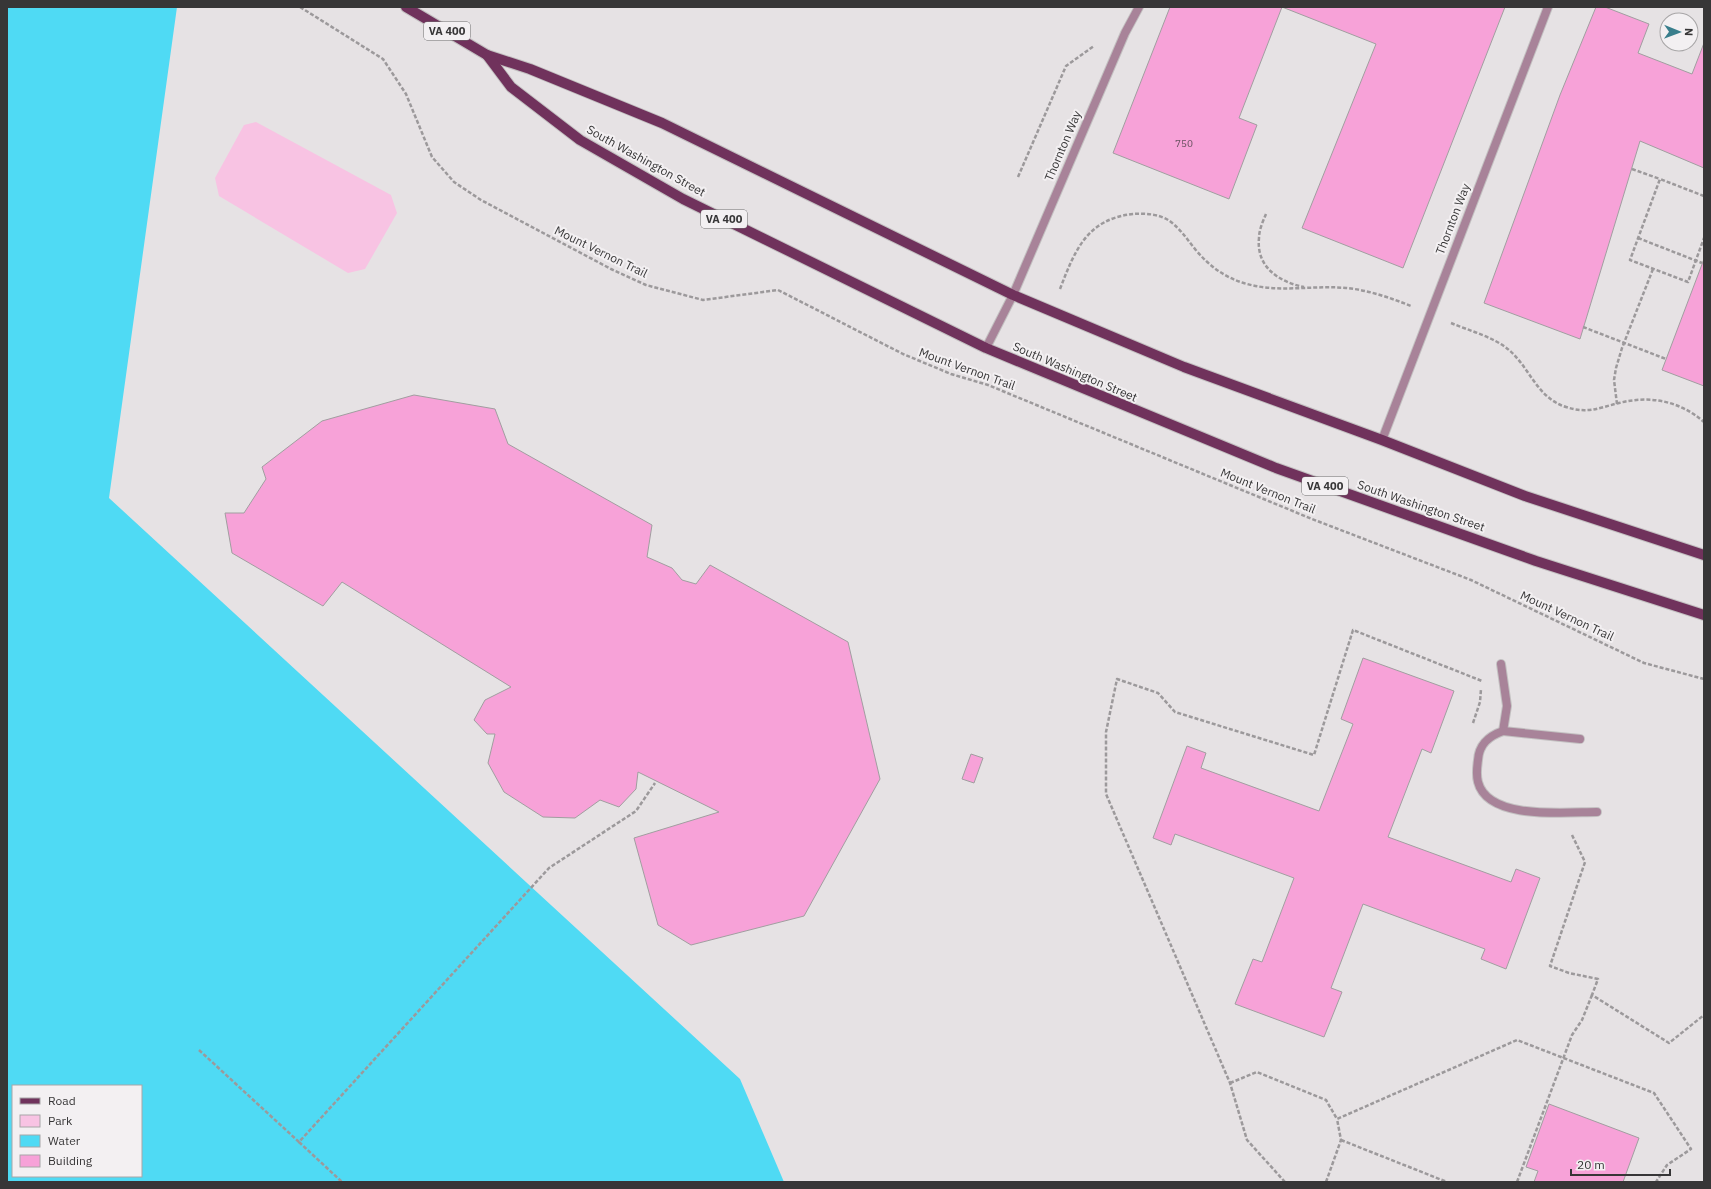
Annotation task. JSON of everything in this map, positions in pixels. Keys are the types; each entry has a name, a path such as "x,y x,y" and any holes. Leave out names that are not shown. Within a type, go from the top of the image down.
{"main road":[{"name":"South Washington Street","path":"406,7 488,55 530,69 662,123 1013,295 1184,367 1382,440 1525,496 1704,555"},
{"name":"South Washington Street","path":"488,55 511,87 580,140 683,199 986,348 1276,468 1536,561 1704,615"}],"street":[{"name":"Thornton Way","path":"986,348 1013,295 1122,40 1139,7"},
{"name":"Thornton Way","path":"1382,440 1548,7"},
{"path":"1501,664 1507,706 1503,731"},
{"path":"1580,739 1503,731 1491,736 1478,751 1477,781 1485,794 1496,804 1523,811 1560,813 1597,812"}],"path":[{"name":"Mount Vernon Trail","path":"300,7 383,59 406,94 432,157 454,182 480,200 611,269 646,285 703,300 778,290 927,365 988,385 1312,519 1471,580 1644,663 1704,679"},
{"path":"1018,177 1066,66 1093,48 1096,41"},
{"path":"1632,168 1704,196"},
{"path":"1660,179 1630,260 1688,282 1704,238"},
{"path":"1060,289 1076,252 1094,227 1107,220 1122,215 1139,213 1155,215 1169,220 1182,231 1205,261 1217,271 1246,284 1283,289 1347,288 1365,291 1414,308"},
{"path":"1266,214 1259,238 1260,252 1267,268 1279,279 1307,288"},
{"path":"1638,238 1702,263"},
{"path":"1617,404 1614,380 1624,342 1653,269"},
{"path":"1451,323 1497,342 1508,349 1521,362 1538,387 1553,402 1578,410 1596,410 1635,400 1668,402 1695,414 1704,422"},
{"path":"1583,326 1666,359"},
{"path":"1285,1182 1247,1140 1230,1083 1106,794 1106,732 1117,679 1158,693 1175,712 1314,755 1353,630 1483,681 1480,702 1472,724"},
{"path":"299,1142 549,868 636,811 655,784"},
{"path":"1517,1182 1572,1035 1582,1020 1598,979 1569,973 1550,966 1585,862 1571,833"},
{"path":"1592,995 1669,1043 1704,1015"},
{"path":"1337,1119 1517,1040 1654,1093 1691,1149 1667,1165 1656,1182"},
{"path":"199,1050 342,1182"},
{"path":"1230,1083 1257,1072 1326,1100 1337,1119 1341,1140 1326,1182"},
{"path":"1341,1140 1447,1182"}],"green space":[{"path":"256,122 391,195 397,213 365,269 348,273 219,196 215,178 244,125"}],"water":[{"path":"7,7 177,7 109,498 740,1079 784,1182 7,1182"}],"building":[{"path":"1170,7 1282,7 1239,118 1257,125 1229,199 1113,153"},
{"path":"1282,7 1505,7 1403,268 1302,228 1376,44"},
{"path":"1596,7 1605,7 1649,24 1638,53 1692,74 1704,43 1704,168 1640,141 1580,339 1484,303 1560,95"},
{"path":"1704,259 1704,386 1662,370"},
{"path":"414,395 495,409 508,444 652,525 647,557 672,568 682,580 696,584 710,565 848,642 880,779 804,916 691,945 658,925 634,838 719,812 638,772 636,789 619,807 600,800 575,818 543,817 504,792 488,763 495,734 487,734 474,720 485,700 511,687 342,582 323,606 232,553 225,513 244,513 266,479 262,467 322,421"},
{"path":"1363,658 1454,691 1431,753 1422,749 1388,837 1511,882 1516,869 1540,878 1506,969 1481,959 1485,949 1363,904 1331,988 1342,992 1324,1037 1235,1004 1253,959 1262,962 1294,878 1175,834 1171,845 1153,838 1187,746 1206,753 1201,768 1319,811 1353,724 1341,719"},
{"path":"971,754 983,758 974,783 962,779"},
{"path":"1549,1104 1639,1138 1623,1182 1534,1182 1538,1171 1526,1167"}]}
